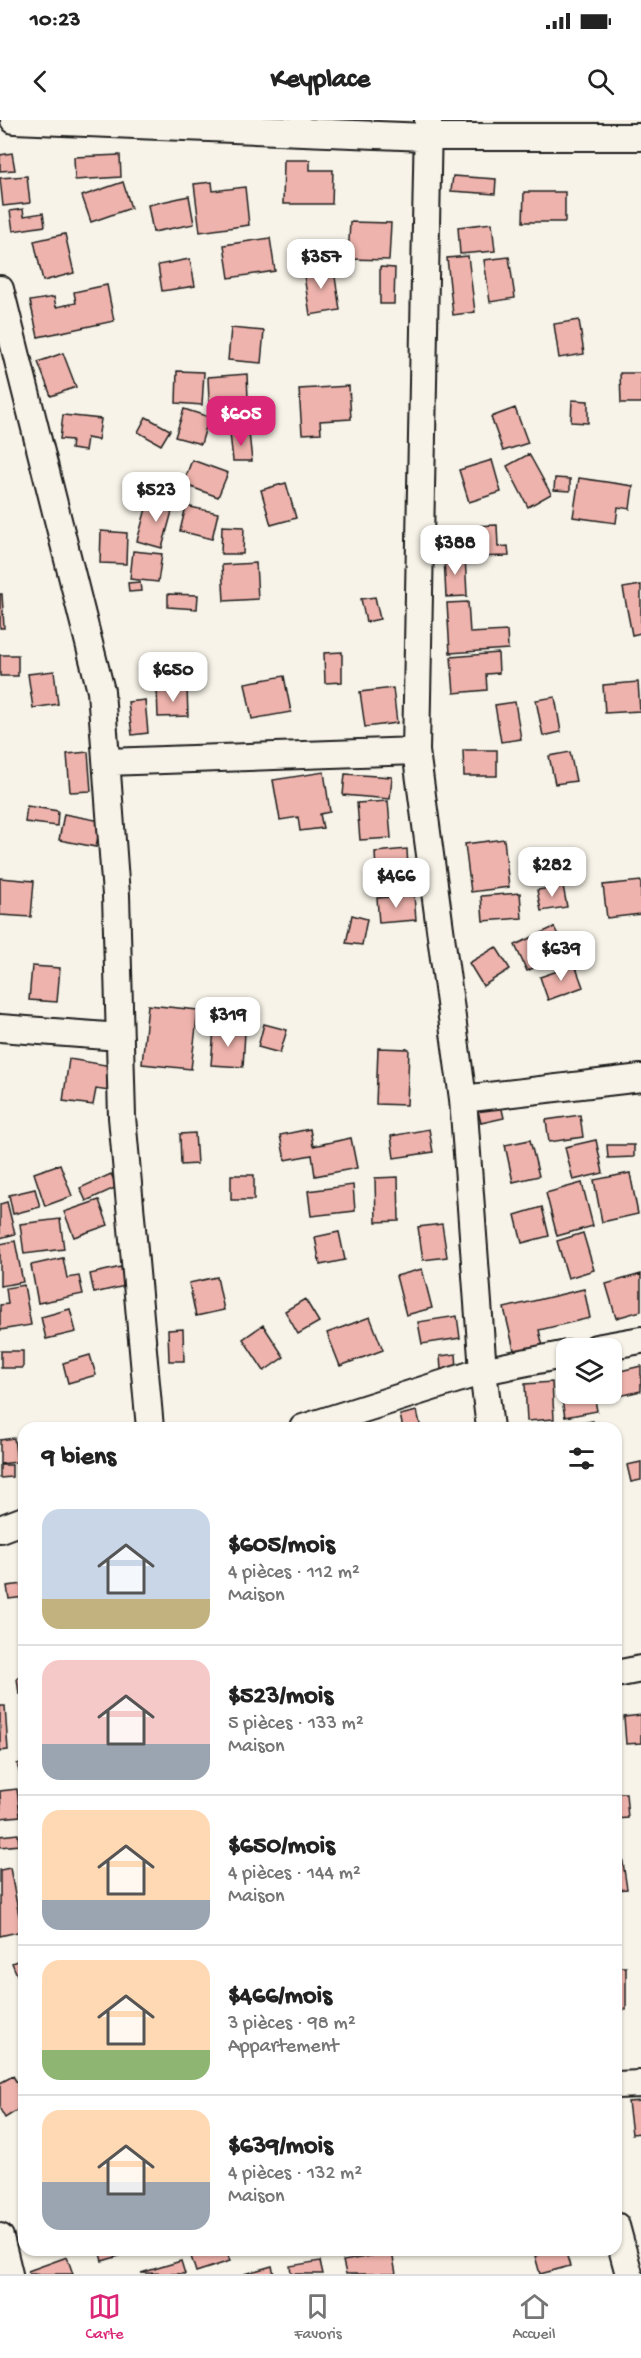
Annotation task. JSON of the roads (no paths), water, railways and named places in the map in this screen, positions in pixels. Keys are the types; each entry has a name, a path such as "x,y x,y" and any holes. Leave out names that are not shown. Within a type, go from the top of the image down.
{"street":[{"path":"14,120 427,128 641,137"},
{"path":"427,128 416,751 463,1099 483,1371 489,1422"},
{"path":"0,289 101,692 116,895 122,1117 149,1422"},
{"path":"107,762 416,751"},
{"path":"0,1028 120,1037"},
{"path":"463,1099 641,1078"},
{"path":"622,1343 641,1340"},
{"path":"322,1422 483,1371 556,1356"},
{"path":"0,1529 18,1522"},
{"path":"622,1673 641,1669"},
{"path":"622,2085 641,2084"},
{"path":"0,2237 9,2274"},
{"path":"622,2248 629,2274"}]}
